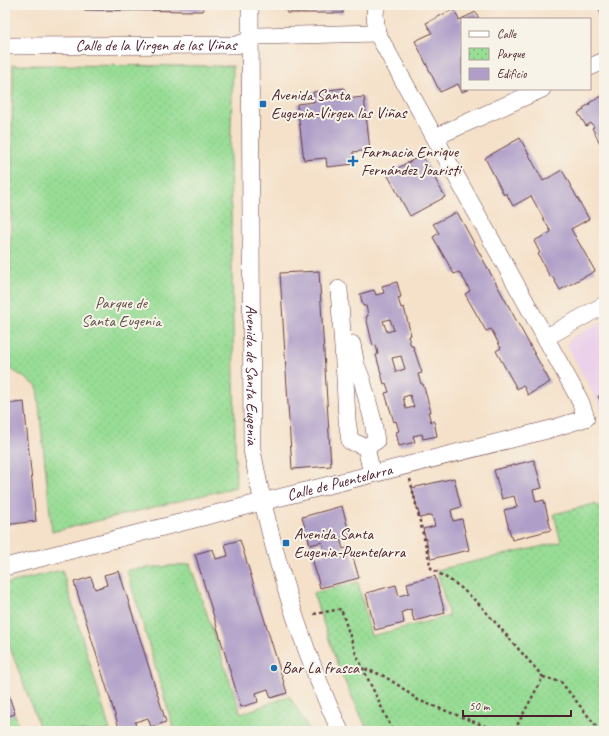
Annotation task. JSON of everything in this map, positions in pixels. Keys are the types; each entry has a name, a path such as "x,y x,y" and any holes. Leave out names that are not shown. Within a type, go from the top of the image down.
{"street":[{"name":"Avenida de Santa Eugenia","path":"250,5 252,450 262,502 273,545 297,624 312,665 340,731"},
{"name":"Calle de Puentelarra","path":"5,566 551,429 586,418 578,398 377,33 375,15 376,5"},
{"name":"Calle de la Virgen de las Viñas","path":"5,46 237,45 250,41 259,36 377,33"},
{"path":"591,67 604,61"},
{"path":"434,137 540,90"},
{"path":"341,290 356,366 362,380 373,421 376,442 366,447 350,441 347,420 341,290"},
{"path":"545,338 604,305"},
{"path":"366,447 372,474"}],"path":[{"path":"406,465 431,568 459,586 480,604 543,677 561,682 600,731"},
{"path":"314,614 341,609 356,654 393,731"},
{"path":"364,668 382,675 418,700 490,728 506,731"},
{"path":"514,731 543,677"}],"shaded area":[{"path":"604,320 604,414 567,344 571,338"}],"green space":[{"name":"Parque de Santa Eugenia","path":"13,65 233,66 230,158 236,487 52,532 37,386 5,365 5,307 10,300"},
{"path":"594,504 604,509 604,731 368,731 339,669 313,593 358,582 371,636 449,616 437,570 561,542 554,514"},
{"path":"190,564 241,714 289,696 310,731 160,731 173,727 127,570"},
{"path":"62,570 110,731 41,731 5,634 5,584"},
{"path":"15,714 20,731 5,731 5,717"}],"building":[{"path":"85,5 203,5 203,11 85,10"},
{"path":"287,5 343,5 343,13 287,13"},
{"path":"598,5 604,5 604,24"},
{"path":"454,9 459,20 461,19 461,90 458,84 440,92 415,41 432,33 426,23"},
{"path":"476,12 479,18 463,18"},
{"path":"344,88 345,99 364,97 370,150 353,152 354,164 327,167 326,158 304,160 297,104 314,102 313,92"},
{"path":"604,95 604,141 600,143 592,128 594,127 591,123 586,126 578,113 584,110 583,108 590,104 589,103"},
{"path":"520,138 543,181 562,170 589,219 571,229 595,271 560,290 552,276 550,277 538,254 540,253 534,241 551,232 531,196 513,206 506,193 504,195 485,158"},
{"path":"422,155 445,197 410,216 387,174"},
{"path":"457,212 550,382 528,395 523,385 517,389 496,351 501,348 491,329 486,331 465,294 470,291 465,281 459,272 454,274 433,237 439,233 433,224"},
{"path":"319,271 331,466 292,469 280,273"},
{"path":"397,282 401,297 398,298 401,308 404,307 411,335 408,336 422,373 418,374 421,384 423,384 431,412 428,412 431,422 434,421 437,436 423,439 422,434 413,436 415,442 399,446 396,432 399,431 396,421 394,422 385,393 389,392 386,383 384,384 376,355 378,354 376,345 373,346 366,317 368,316 366,306 363,306 360,294 374,290 376,295 384,293 382,286","holes":["390,319 394,330 387,332 383,321","401,356 405,369 396,372 392,358","410,395 414,407 406,409 403,397"]},
{"path":"604,393 604,405 598,397"},
{"path":"24,402 36,521 5,525 5,404"},
{"path":"534,460 542,488 533,490 536,502 544,500 551,530 512,540 504,510 517,507 514,496 502,499 494,470"},
{"path":"454,478 461,507 451,510 453,521 462,519 469,550 431,559 423,529 435,526 432,515 420,518 412,488"},
{"path":"342,506 350,536 340,538 343,549 350,547 359,578 320,588 312,557 325,554 322,542 310,545 302,517"},
{"path":"240,540 287,693 271,698 268,689 256,693 258,702 241,707 195,554 213,549 216,559 228,556 225,544"},
{"path":"119,571 166,722 151,727 148,718 135,722 137,731 120,731 74,582 91,577 95,589 107,585 104,575"},
{"path":"435,576 445,613 414,621 411,609 402,612 404,623 375,630 366,593 396,585 399,596 409,593 407,583"},
{"path":"5,684 15,714 5,717"}],"place":[{"name":"Avenida Santa Eugenia-Virgen las Viñas","path":"263,104"},
{"name":"Farmacia Enrique Fernández Joaristi","path":"353,161"},
{"name":"Avenida Santa Eugenia-Puentelarra","path":"286,543"},
{"name":"Bar La frasca","path":"274,668"}]}
